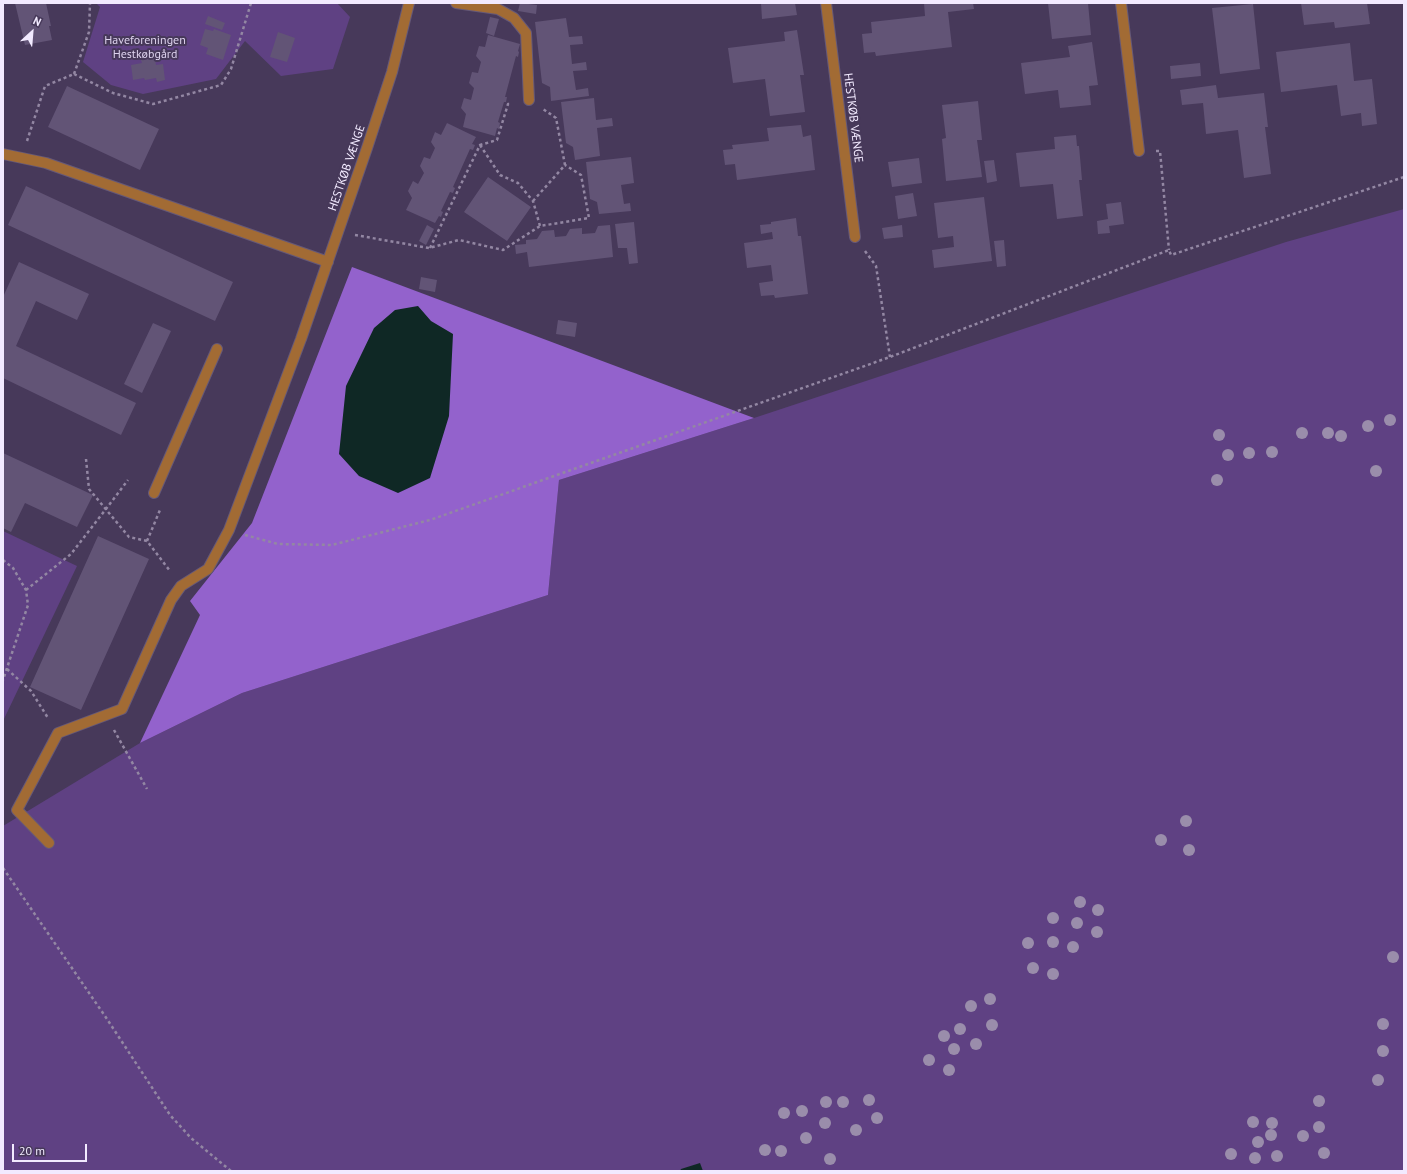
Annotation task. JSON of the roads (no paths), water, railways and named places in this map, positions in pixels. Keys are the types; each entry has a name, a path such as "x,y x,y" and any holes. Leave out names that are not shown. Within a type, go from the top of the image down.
{"street":[{"name":"HESTKØB VÆNGE","path":"49,843 17,810 58,734 122,709 171,600 181,586 208,569 229,530 301,339 368,148 392,72 409,3"},
{"path":"456,3 498,9 514,18 526,33 529,100"},
{"name":"HESTKØB VÆNGE","path":"826,3 855,236"},
{"path":"1121,3 1140,151"},
{"path":"3,154 46,162 328,262"},
{"path":"154,493 217,349"}],"park label":[{"name":"Haveforeningen Hestkøbgård","path":"145,48"}]}
